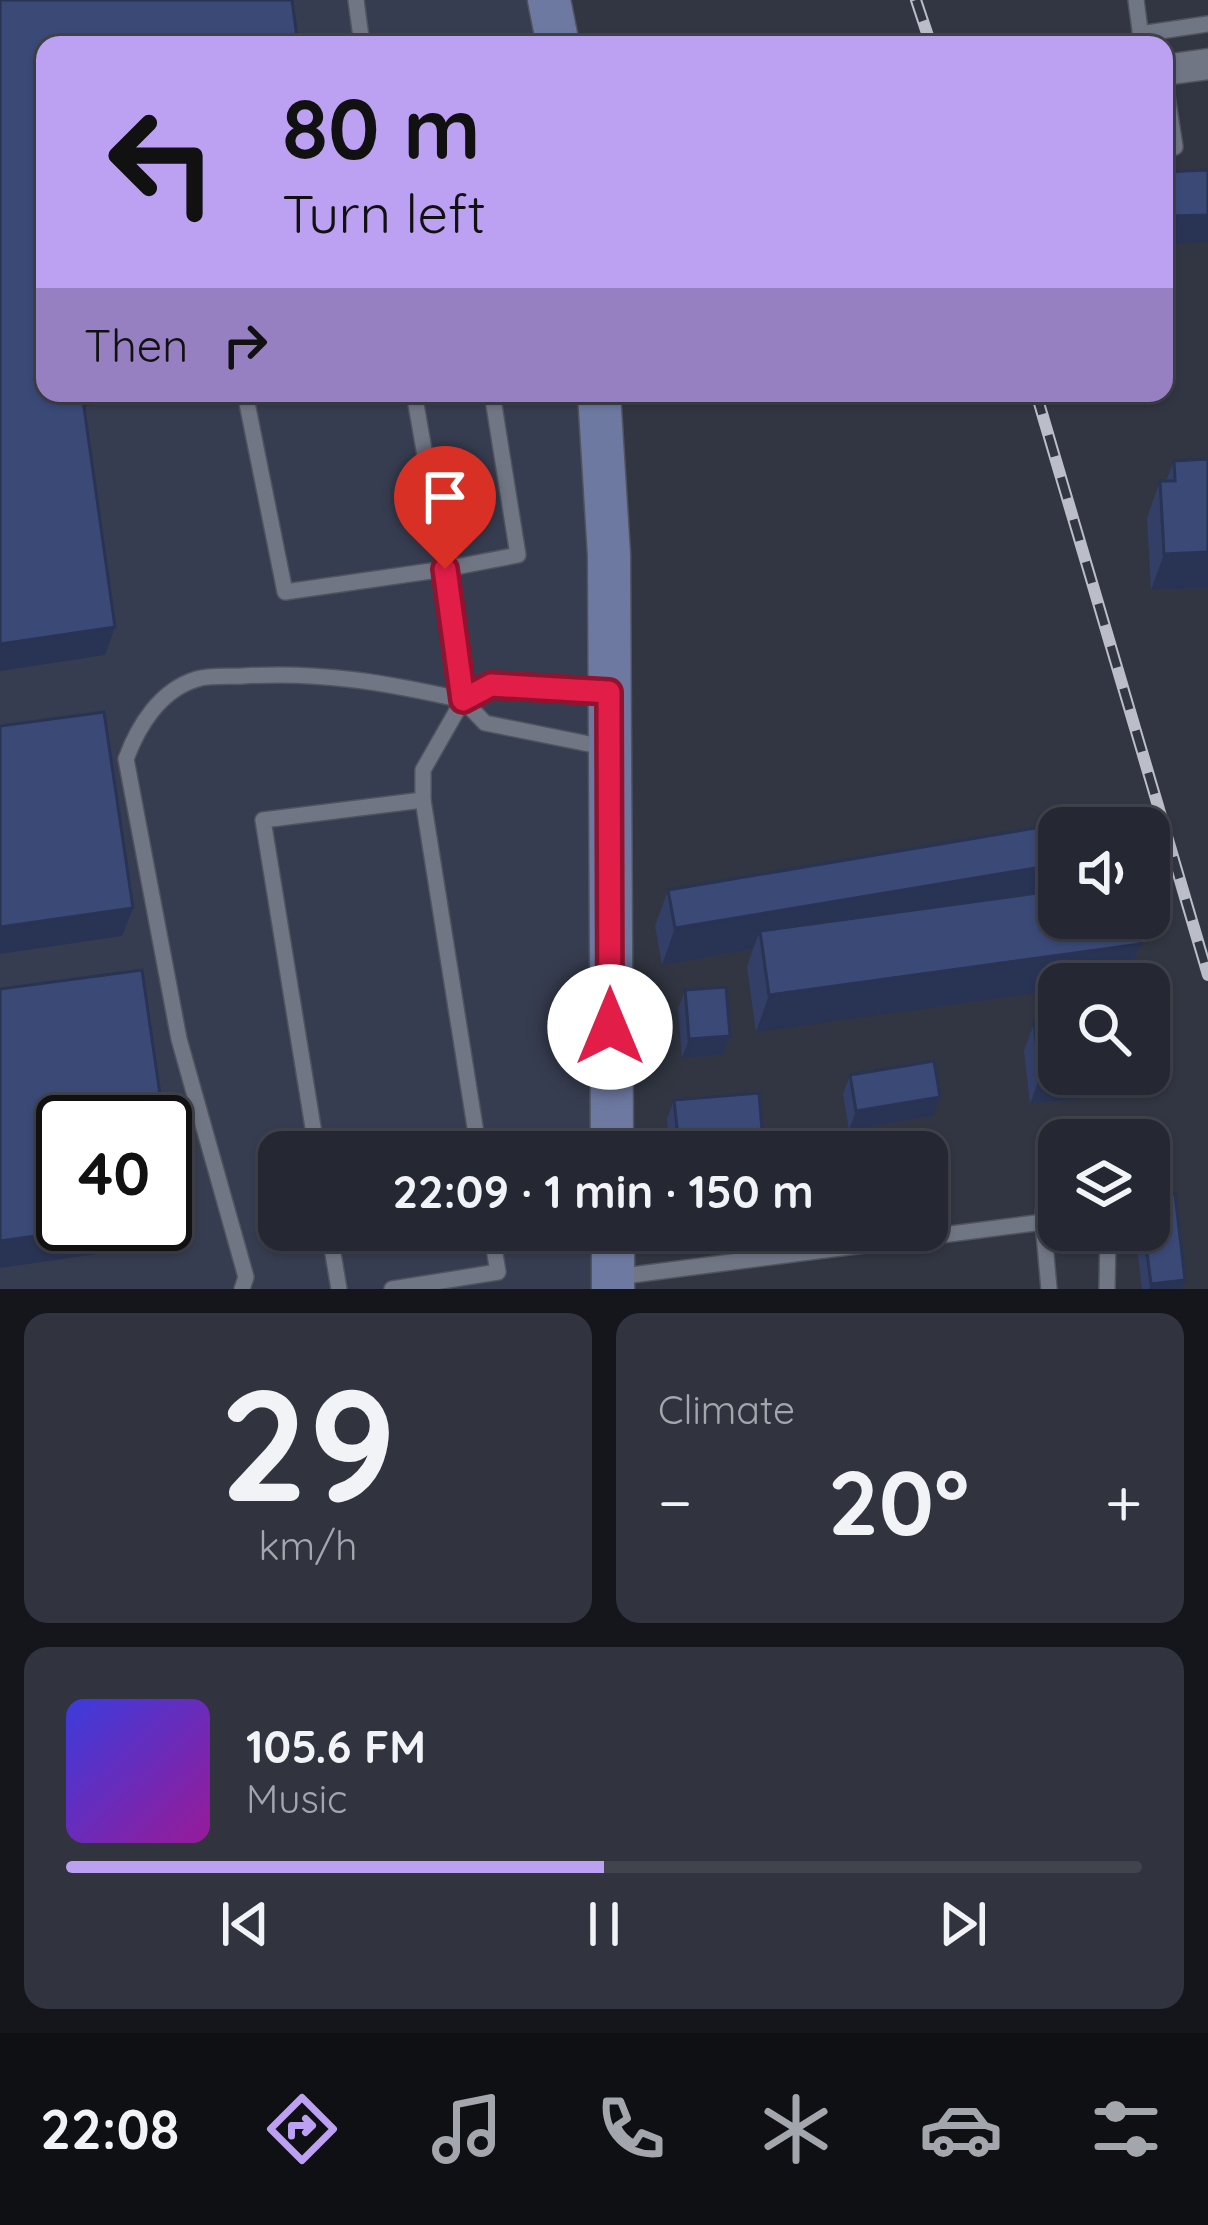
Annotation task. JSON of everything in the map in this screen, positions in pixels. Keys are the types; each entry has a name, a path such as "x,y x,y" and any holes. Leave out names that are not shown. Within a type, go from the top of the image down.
{"street":[{"path":"549,0 556,36"},
{"path":"1173,72 1208,64"},
{"path":"599,402 609,692 612,1131"},
{"path":"613,1251 613,1283"}],"lane":[{"path":"356,0 361,36"},
{"path":"1136,0 1140,36"},
{"path":"1158,36 1208,24"},
{"path":"247,402 285,592 518,555 493,402"},
{"path":"416,402 463,700"},
{"path":"242,1289 246,1277 179,1039 126,759 137,729 160,701 196,679 302,672 376,680 463,700 485,723 609,748"},
{"path":"475,1131 422,800 423,770 463,700 491,685 609,692"},
{"path":"314,1131 263,820 422,800"},
{"path":"613,1283 1011,1222 1038,1222"},
{"path":"333,1251 339,1289"},
{"path":"392,1289 498,1272 494,1251"},
{"path":"1045,1251 1048,1289"},
{"path":"1107,1289 1108,1251"}],"shaded area":[{"path":"0,0 540,0 550,36 36,36 36,402 587,402 604,1131 258,1131 258,1251 608,1251 609,1289 0,1289"}],"building":[{"path":"0,0 292,0 297,36 36,36 36,402 83,402 115,627 0,644"},
{"path":"1208,170 1208,215 1173,216 1173,172"},
{"path":"1208,459 1208,552 1164,554 1160,481 1175,481 1174,461"},
{"path":"104,712 133,908 0,927 0,726"},
{"path":"1038,828 1038,868 675,928 668,890"},
{"path":"1038,893 1038,939 1139,939 1140,944 769,995 760,931"},
{"path":"142,970 160,1095 36,1095 36,1236 0,1241 0,989"},
{"path":"726,987 730,1036 689,1039 685,990"},
{"path":"934,1061 940,1097 856,1111 850,1075"},
{"path":"759,1093 762,1130 677,1131 674,1100"},
{"path":"1175,1194 1185,1280 1151,1284 1147,1251 1170,1251 1170,1195"}],"railway":[{"path":"916,0 928,36"},
{"path":"1039,402 1208,975"}],"route":[{"path":"445,569 463,700 491,685 609,692 610,1027"}]}
